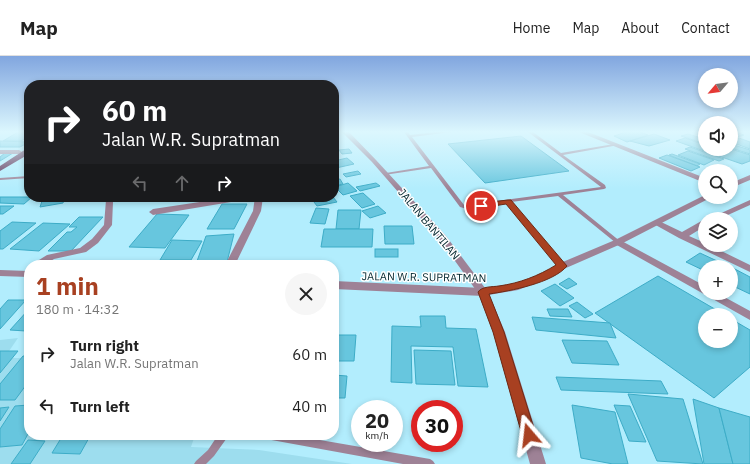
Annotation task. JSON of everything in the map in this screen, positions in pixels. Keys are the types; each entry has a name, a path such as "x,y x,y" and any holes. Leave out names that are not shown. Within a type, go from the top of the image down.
{"highway":[{"path":"0,164 19,152"},
{"path":"0,169 24,154"}],"street":[{"name":"JALAN BANTILAN","path":"364,151 443,238 483,292 498,332 538,464"},
{"path":"629,151 698,177"},
{"path":"0,152 19,152"},
{"path":"738,183 750,177"},
{"path":"45,260 51,257 83,250 95,241 108,225 109,202"},
{"path":"153,212 217,202"},
{"path":"232,260 257,211 258,202"},
{"name":"JALAN W.R. SUPRATMAN","path":"339,286 483,292 518,286 547,275 562,266 618,242 698,202"},
{"path":"728,212 750,202"},
{"path":"656,223 750,269"},
{"path":"682,236 698,226"},
{"path":"618,242 698,287"},
{"path":"0,273 24,273"},
{"path":"721,300 750,316"}],"lane":[{"path":"419,151 462,206 467,207 508,202 604,188 557,151"},
{"path":"561,154 578,151"},
{"path":"386,174 431,167"},
{"path":"0,179 24,177"},
{"path":"560,195 618,242"},
{"path":"508,202 562,266"},
{"path":"199,464 220,440"},
{"path":"294,440 430,464"}],"shaded area":[{"path":"18,338 7,354 14,358 24,358 24,440 193,440 191,447 259,450 352,464 0,464 0,340"}],"building":[{"path":"340,151 351,151 352,153 342,154"},
{"path":"455,151 542,151 569,171 485,183"},
{"path":"688,151 698,154 698,156 714,160 706,164 701,164 678,155"},
{"path":"738,151 750,155 750,161 742,164 719,156 738,156"},
{"path":"741,151 750,151 750,154"},
{"path":"5,153 13,153 0,161 0,157"},
{"path":"672,154 700,164 697,166 669,155"},
{"path":"667,155 698,166 698,168 691,171 659,158"},
{"path":"705,156 716,156 724,159 719,161"},
{"path":"347,158 354,164 339,167 339,160"},
{"path":"358,171 361,174 346,177 343,174"},
{"path":"340,179 343,184 339,185"},
{"path":"348,183 357,191 343,195 339,191 339,186"},
{"path":"376,183 380,186 360,191 356,187"},
{"path":"363,193 375,204 362,208 350,196"},
{"path":"0,197 24,197 24,202 26,202 24,204 0,203"},
{"path":"42,202 63,202 63,203 40,207"},
{"path":"314,202 337,202 317,206"},
{"path":"222,204 247,204 234,229 207,229"},
{"path":"0,206 14,206 3,214 0,214"},
{"path":"378,206 386,213 370,218 362,211"},
{"path":"316,208 329,209 325,224 310,223"},
{"path":"338,210 361,210 359,229 336,229"},
{"path":"157,214 189,215 165,248 129,247"},
{"path":"79,217 103,217 71,251 48,251 67,232 71,232 77,227 69,227"},
{"path":"12,222 36,223 3,249 0,249 0,231"},
{"path":"43,223 70,224 39,251 10,249"},
{"path":"384,226 412,226 414,244 385,244"},
{"path":"324,229 373,229 372,247 321,247"},
{"path":"234,234 228,260 197,260 206,236"},
{"path":"172,240 202,241 191,260 160,260"},
{"path":"375,249 398,249 398,257 375,257"},
{"path":"700,253 715,260 698,260 698,268 686,262"},
{"path":"738,271 750,277 750,294 738,288"},
{"path":"658,276 713,308 698,308 698,348 738,348 738,323 750,330 750,367 714,398 595,313"},
{"path":"569,278 577,284 567,289 559,284"},
{"path":"555,284 574,298 560,306 541,291"},
{"path":"8,300 24,300 24,302 0,329 0,309"},
{"path":"577,302 593,314 585,318 569,306"},
{"path":"547,309 568,309 572,317 550,316"},
{"path":"24,315 24,331 10,330"},
{"path":"420,316 445,316 446,328 476,329 488,387 458,386 453,347 411,346 412,383 391,382 392,326 421,327"},
{"path":"532,317 610,323 616,338 536,330"},
{"path":"339,335 356,335 354,361 339,361"},
{"path":"562,340 607,341 619,365 572,363"},
{"path":"414,350 451,351 455,385 416,384"},
{"path":"0,351 18,351 0,373"},
{"path":"24,356 24,388 15,400 0,400 0,384"},
{"path":"339,375 347,376 345,398 339,398"},
{"path":"556,377 661,381 668,394 561,390"},
{"path":"628,394 683,399 703,464 657,461"},
{"path":"693,399 719,408 733,464 704,464"},
{"path":"24,405 25,440 22,445 0,447 0,429 15,406"},
{"path":"572,405 615,412 628,464 613,464 581,458"},
{"path":"614,405 630,406 646,442 629,441"},
{"path":"9,407 0,421 0,408"},
{"path":"719,408 750,417 750,464 733,464"},
{"path":"28,440 45,441 30,464 11,464"},
{"path":"60,440 88,440 80,454 52,453"}],"route":[{"path":"481,206 508,202 562,266 547,275 518,286 483,292 498,332 529,435"}]}
